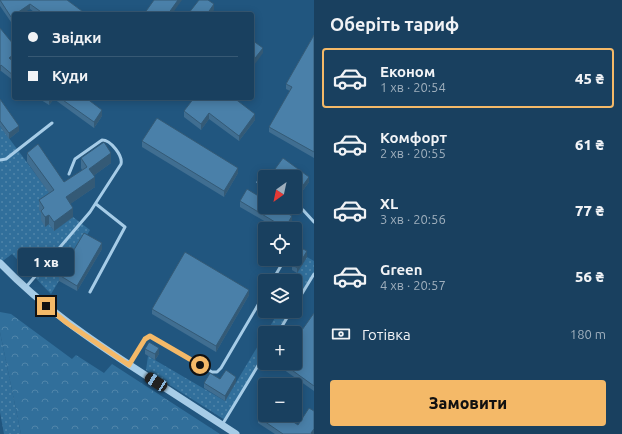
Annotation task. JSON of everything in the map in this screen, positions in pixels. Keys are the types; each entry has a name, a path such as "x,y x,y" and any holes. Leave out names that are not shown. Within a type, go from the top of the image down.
{"street":[{"path":"0,263 25,288 67,323 236,434"}],"lane":[{"path":"0,160 6,159 52,123"},
{"path":"25,288 90,212 121,164 122,160 120,155 109,142 102,140 75,159 69,174"},
{"path":"90,292 125,227 96,204"},
{"path":"302,209 314,222"},
{"path":"302,294 314,274"},
{"path":"129,365 145,339 150,336 212,372 217,372 221,368 258,306"},
{"path":"222,425 258,366"}],"green space":[{"path":"0,126 54,199 49,224 54,231 73,217 90,230 51,294 12,254 0,263"},
{"path":"307,257 314,261 314,274 302,294 302,274 297,273"},
{"path":"0,312 11,314 72,359 76,355 104,373 112,364 220,434 21,434 0,332"},
{"path":"275,318 287,318 282,326 270,326"},
{"path":"0,332 21,434 4,434 0,412"},
{"path":"258,346 258,366 225,420 146,370 148,356 225,401"}],"building":[{"path":"0,0 67,0 83,12 41,12 30,4 18,12 12,12 11,17"},
{"path":"154,0 178,0 169,12 145,12"},
{"path":"199,0 208,0 214,4 208,12 190,12"},
{"path":"0,28 12,43 12,56 9,58 12,60 12,74 1,65 0,66"},
{"path":"314,35 314,152 269,127 292,87 286,84"},
{"path":"254,41 263,48 254,59"},
{"path":"0,99 19,126 9,133 0,121"},
{"path":"63,100 89,100 102,110 94,122"},
{"path":"192,100 237,100 255,114 239,136 209,113 201,124 184,111"},
{"path":"157,118 238,168 224,191 142,141"},
{"path":"104,142 111,153 89,169 95,177 66,197 73,208 54,222 49,215 45,217 41,211 44,208 39,200 54,190 27,153 38,144 64,182 87,167 81,158"},
{"path":"283,158 299,170 276,170 275,169"},
{"path":"302,172 309,177 302,187"},
{"path":"247,189 258,196 258,212 240,201"},
{"path":"262,214 288,214 292,216 288,222 275,222"},
{"path":"84,233 102,243 77,286 59,275"},
{"path":"302,248 307,251 302,260"},
{"path":"185,252 249,290 216,346 152,309"},
{"path":"314,313 314,386 292,370 302,370 302,330"},
{"path":"149,342 159,348 155,354 145,349"},
{"path":"226,370 236,377 225,396 204,383 210,373 220,379"},
{"path":"309,408 314,411 314,429 311,433 312,434 283,434 265,422 294,422 298,425 300,422 302,422 302,419"}],"route":[{"path":"46,306 67,323 129,365 146,337 150,336 200,365"}]}
